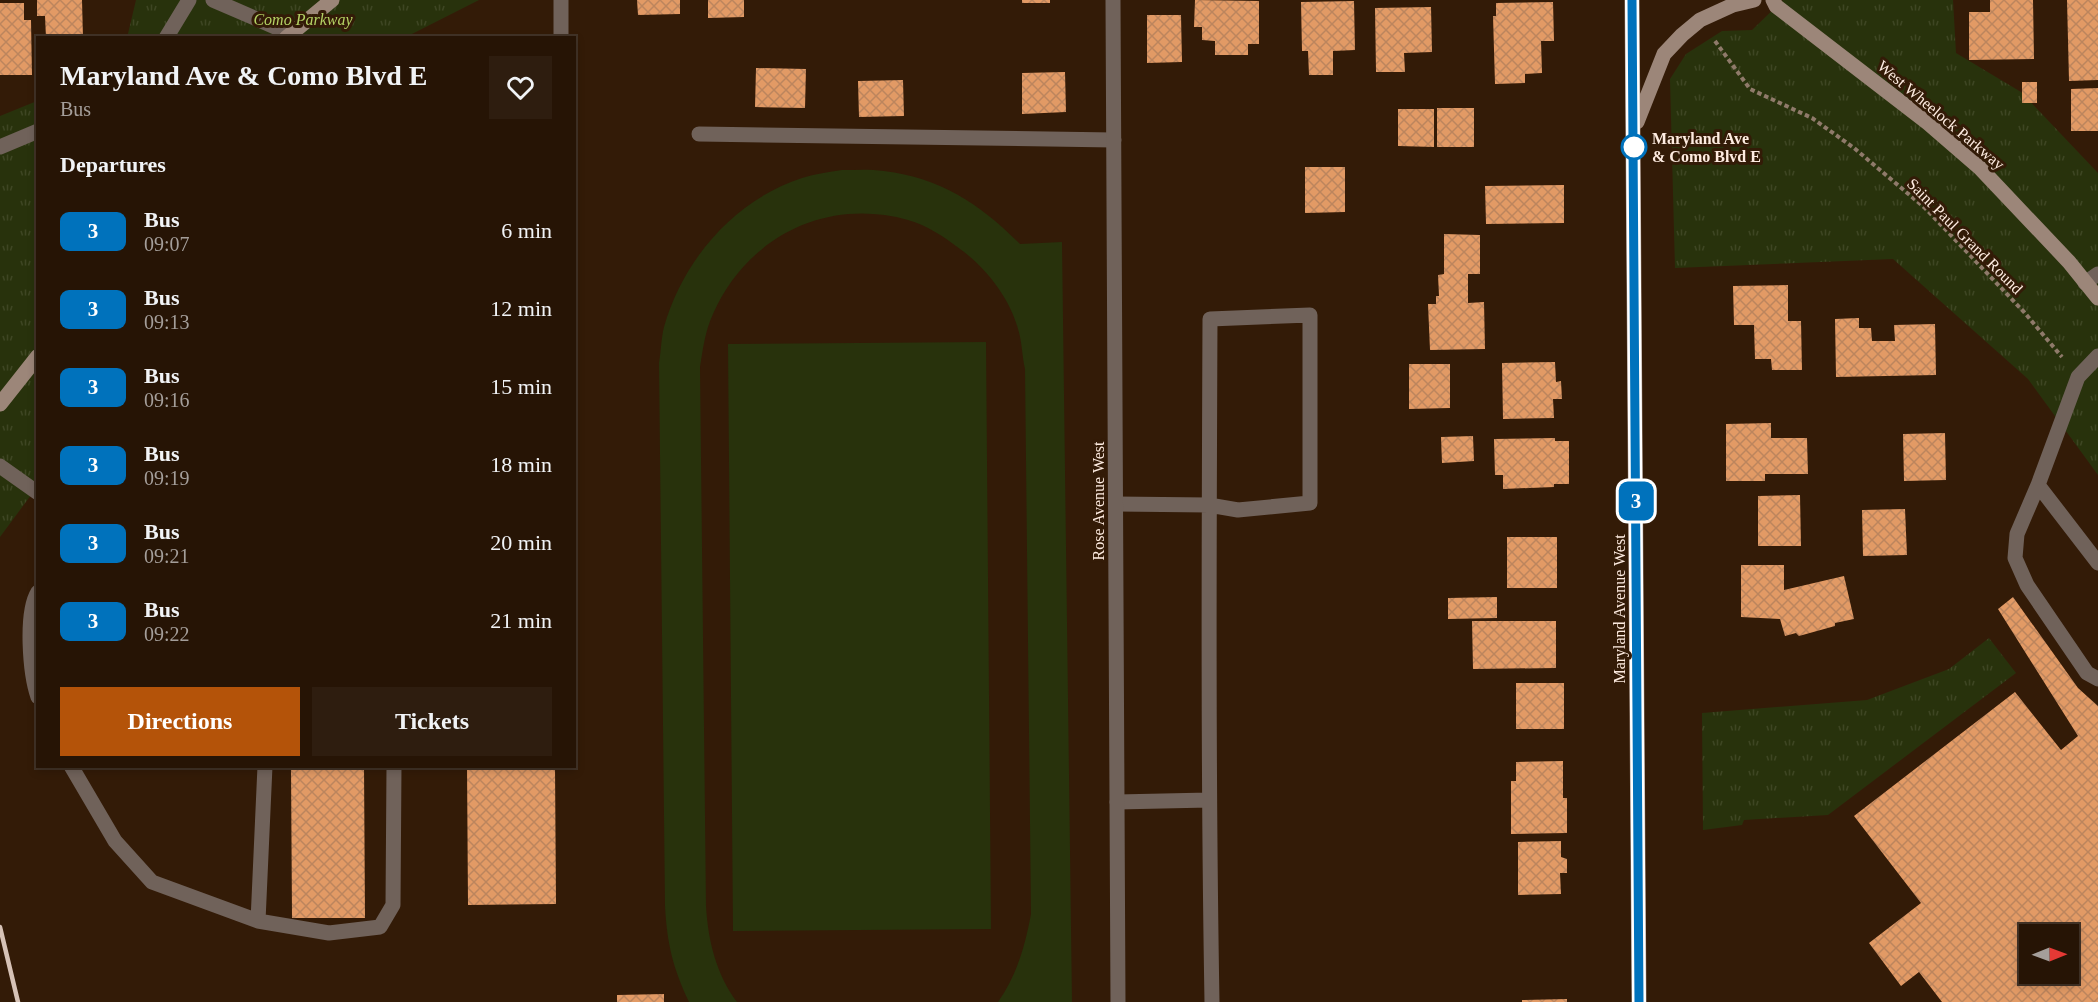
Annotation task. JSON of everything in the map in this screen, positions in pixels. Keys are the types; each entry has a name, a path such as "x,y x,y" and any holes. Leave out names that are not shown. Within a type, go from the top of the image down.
{"street":[{"path":"167,36 189,0"},
{"path":"213,0 288,35 332,0"},
{"path":"561,0 561,36"},
{"name":"Rose Avenue West","path":"1113,0 1118,1002"},
{"name":"Maryland Avenue West","path":"1632,0 1639,1002"},
{"path":"1634,130 1664,54 1700,20 1733,5 1754,0"},
{"name":"West Wheelock Parkway","path":"1773,0 1776,6 1928,123 1980,168 2092,278 2098,298"},
{"path":"0,147 36,132"},
{"path":"699,134 1113,140"},
{"path":"1116,504 1209,505 1238,510 1310,503 1310,315 1210,319 1209,505 1209,800 1212,1002"},
{"path":"2098,356 2078,377 2038,485 2017,534 2015,558 2026,585 2087,673 2098,679"},
{"path":"0,404 36,359"},
{"path":"0,466 36,492"},
{"path":"2038,485 2098,563"},
{"path":"36,595 29,636 33,684 36,692"},
{"path":"72,768 115,841 152,882 258,921 329,933 380,927 393,905 394,768"},
{"path":"258,921 265,768"},
{"path":"1118,802 1209,800"}],"path":[{"name":"Saint Paul Grand Round","path":"1714,40 1750,89 1812,118 1854,148 1925,208 2024,312 2078,377"}],"green space":[{"name":"Como Parkway","path":"136,0 479,0 408,36 127,36"},
{"path":"1783,0 1953,0 1956,53 2021,92 2098,173 2098,475 2028,379 1893,259 1675,268 1670,79 1686,54 1722,31 1752,30"},
{"path":"36,101 36,488 0,537 0,116"},
{"path":"842,170 884,171 924,180 974,205 1020,244 1062,242 1072,1002 998,1002 1019,960 1031,914 1025,369 1019,334 1014,317 1003,295 969,256 942,236 922,225 877,214 848,214 819,219 792,230 768,244 746,264 728,287 710,320 706,333 700,367 706,906 714,956 737,1002 689,1002 672,956 665,906 659,363 664,327 684,279 698,256 733,217 754,201 777,188 807,177"},
{"path":"986,342 991,929 733,931 728,344"},
{"path":"1989,638 2016,673 1828,815 1744,820 1742,825 1703,830 1702,713 1867,700 1949,669"}],"building":[{"path":"37,0 82,0 83,36 46,36 45,16 37,16"},
{"path":"637,0 680,0 680,14 638,15"},
{"path":"708,0 744,0 744,17 708,18"},
{"path":"1022,0 1050,0 1050,3 1022,3"},
{"path":"1195,0 1259,1 1259,44 1248,44 1248,55 1215,55 1215,41 1202,40 1202,27 1194,27"},
{"path":"1990,0 2033,0 2034,59 1969,60 1969,12 1990,12"},
{"path":"2067,0 2098,0 2098,80 2069,81"},
{"path":"1354,1 1355,50 1333,51 1333,75 1309,75 1308,51 1302,51 1301,2"},
{"path":"1553,2 1554,41 1541,41 1542,73 1525,74 1525,83 1495,84 1493,16 1496,16 1496,3"},
{"path":"0,3 24,3 24,20 31,20 32,75 0,75"},
{"path":"1431,7 1432,52 1404,53 1405,72 1376,72 1375,8"},
{"path":"1147,15 1181,15 1182,62 1147,63"},
{"path":"756,68 806,69 805,108 755,107"},
{"path":"1065,72 1066,112 1022,114 1022,73"},
{"path":"903,80 904,116 859,117 858,81"},
{"path":"2022,82 2037,82 2037,103 2022,103"},
{"path":"2098,88 2098,131 2071,131 2071,89"},
{"path":"1437,108 1474,108 1474,147 1437,147"},
{"path":"1398,109 1434,109 1434,147 1398,146"},
{"path":"1305,167 1345,167 1345,212 1305,213"},
{"path":"1564,185 1564,223 1486,224 1485,186"},
{"path":"1444,234 1480,235 1480,274 1468,274 1468,303 1484,302 1485,349 1430,350 1428,304 1436,304 1436,296 1439,296 1438,275 1444,274"},
{"path":"1788,285 1788,321 1801,321 1802,370 1772,370 1771,359 1755,359 1754,325 1734,325 1733,286"},
{"path":"1859,318 1859,328 1871,328 1872,341 1895,341 1894,325 1935,324 1936,375 1836,377 1835,319"},
{"path":"1555,362 1556,382 1561,381 1562,399 1553,399 1554,418 1503,419 1502,363"},
{"path":"1409,364 1450,364 1450,408 1409,409"},
{"path":"1771,423 1771,438 1807,438 1808,474 1765,474 1765,481 1726,481 1726,424"},
{"path":"1945,433 1946,480 1904,481 1903,434"},
{"path":"1473,436 1474,461 1442,463 1441,437"},
{"path":"1555,438 1555,441 1569,441 1569,484 1554,484 1554,487 1503,489 1503,475 1495,475 1494,439"},
{"path":"1800,495 1801,546 1758,546 1758,496"},
{"path":"1905,509 1907,555 1863,556 1862,510"},
{"path":"1507,537 1557,537 1557,588 1507,588"},
{"path":"1741,565 1784,565 1784,590 1844,576 1854,619 1799,636 1796,633 1785,636 1780,619 1741,617"},
{"path":"1497,597 1497,618 1448,619 1448,598"},
{"path":"2013,597 2078,688 2098,706 2098,1002 1942,1002 1919,972 1901,986 1869,943 1921,903 1854,816 2015,692 2061,750 2078,736 1998,609"},
{"path":"1472,621 1556,621 1556,668 1473,669"},
{"path":"1516,683 1564,683 1564,729 1516,729"},
{"path":"1563,761 1563,798 1567,798 1567,833 1511,834 1511,781 1516,781 1516,762"},
{"path":"291,768 364,768 365,918 292,918"},
{"path":"467,768 555,768 556,904 468,905"},
{"path":"1561,841 1561,857 1567,859 1567,873 1560,873 1561,894 1518,895 1518,842"},
{"path":"664,994 664,1002 617,1002 617,995"},
{"path":"1567,999 1567,1002 1522,1002 1522,1000"}],"railway":[{"path":"0,927 18,1002"}],"bus line":[{"name":"3","path":"1632,0 1639,1002"}],"place":[{"name":"Maryland Ave & Como Blvd E","path":"1634,147"}]}
